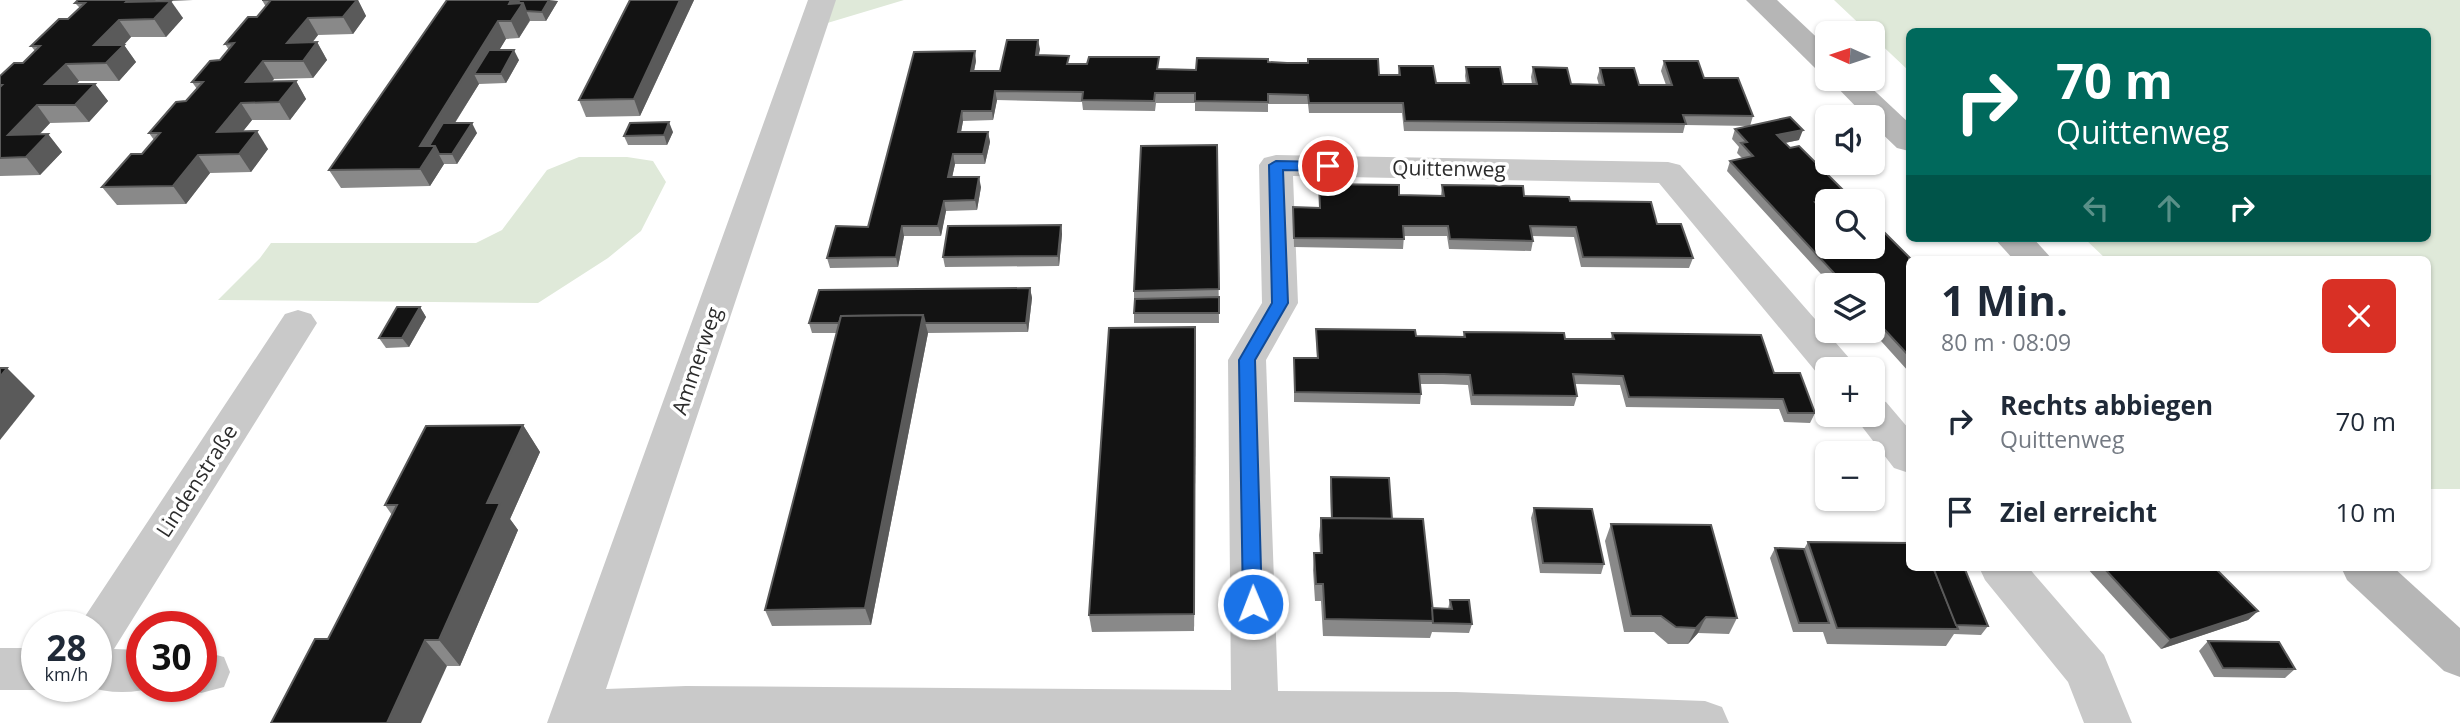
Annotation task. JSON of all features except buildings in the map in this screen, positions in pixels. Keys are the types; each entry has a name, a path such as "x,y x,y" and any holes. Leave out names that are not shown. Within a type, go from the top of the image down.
{"street":[{"name":"Ammerweg","path":"573,718 822,0"},
{"path":"1760,0 1815,52"},
{"path":"1857,91 1906,138"},
{"name":"Quittenweg","path":"1255,713 1247,360 1280,303 1276,165 1668,173 1826,357"},
{"path":"2016,242 2031,256"},
{"name":"Lindenstraße","path":"112,613 298,323"},
{"path":"1884,427 1906,453"},
{"path":"2004,571 2087,670 2108,723"},
{"path":"2367,571 2460,657"},
{"path":"0,669 21,669"},
{"path":"573,718 700,708 1255,713 1705,723"}],"green space":[{"path":"822,0 904,0 824,24"},
{"path":"1834,0 2460,0 2460,489 2431,489 2431,256 2103,256 2088,242 2431,242 2431,28 1906,28 1906,68 1885,48 1885,21 1856,21"},
{"path":"579,157 627,157 653,161 666,182 641,231 608,258 538,303 218,300 260,258 271,243 476,243 502,230 547,170"}],"route":[{"path":"1253,604 1247,360 1280,303 1276,165 1328,166"}]}
